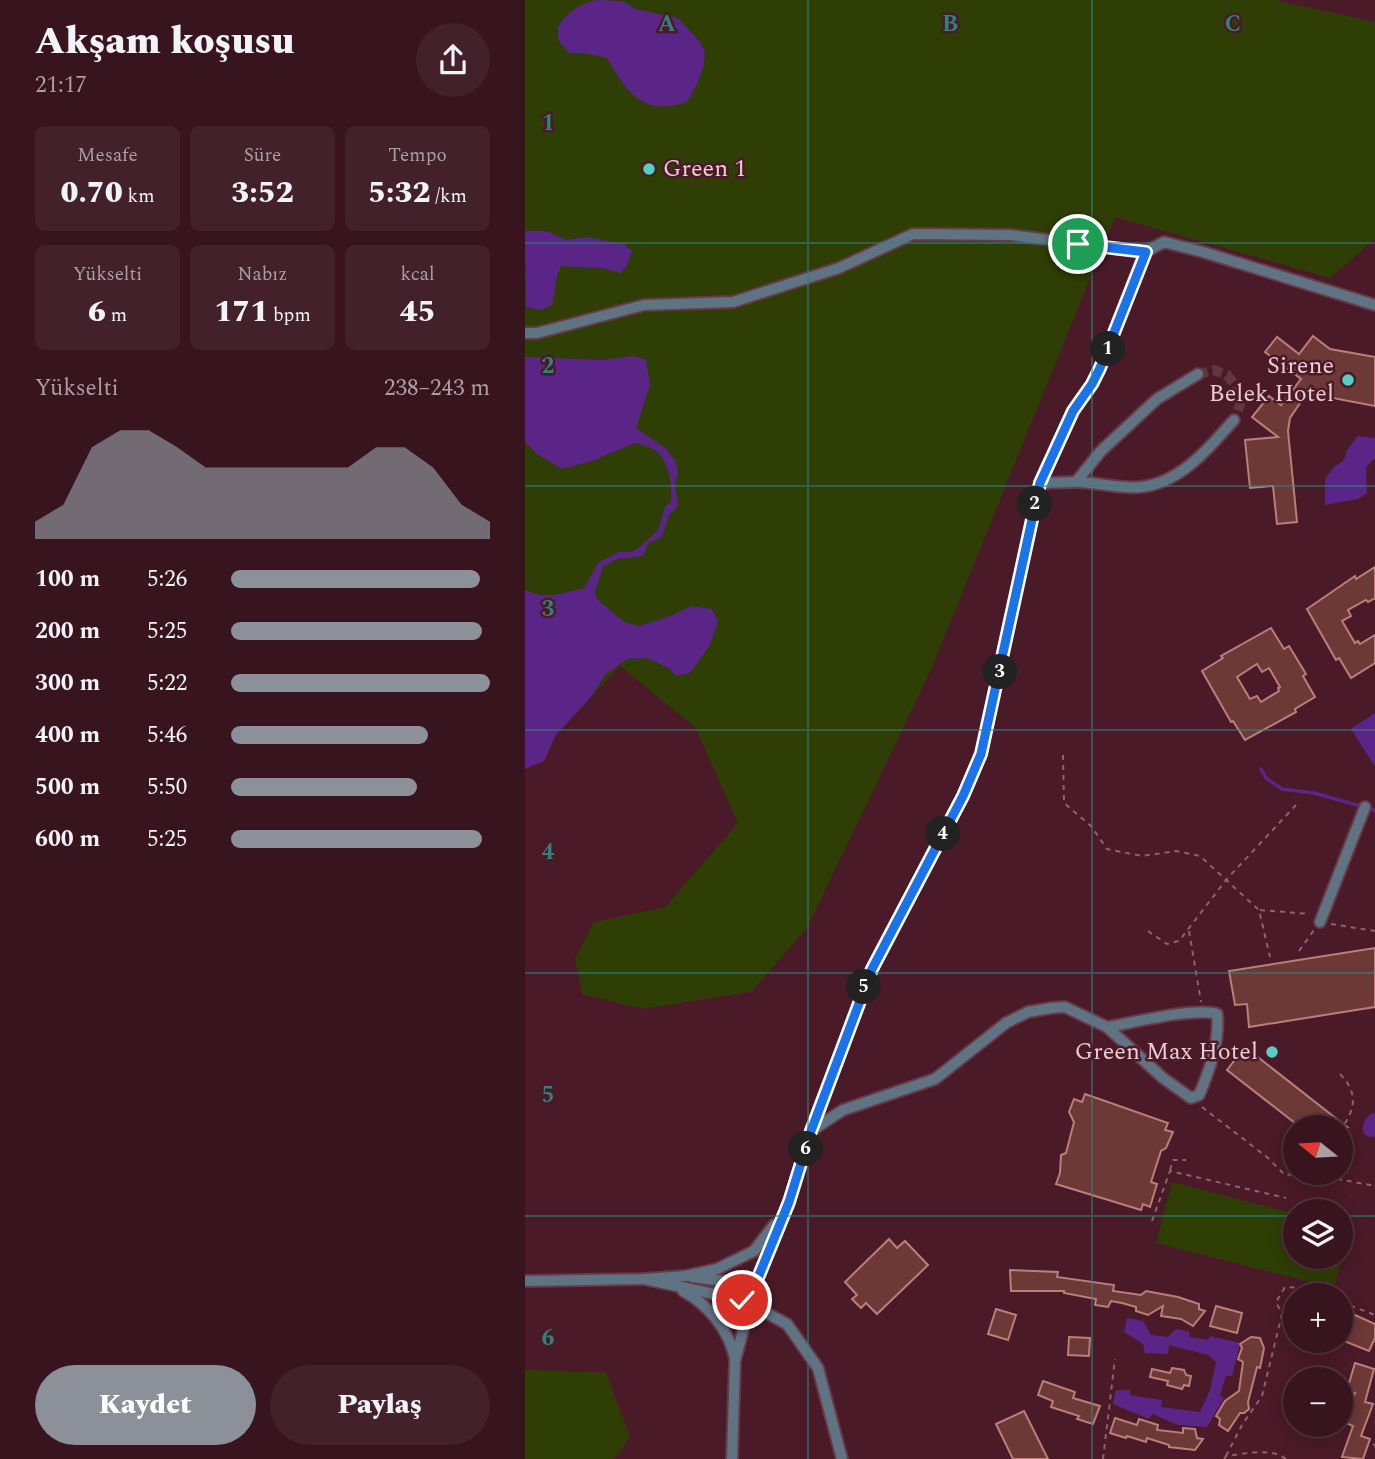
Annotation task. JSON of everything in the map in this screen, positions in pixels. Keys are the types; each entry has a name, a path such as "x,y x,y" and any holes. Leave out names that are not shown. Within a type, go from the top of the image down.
{"street":[{"path":"525,333 537,333 644,305 733,302 839,268 913,234 1010,235 1146,252 1164,242 1375,305"},
{"path":"732,1459 735,1361 755,1285 789,1202 811,1131 872,969 963,796 981,754 1040,483 1073,411 1100,368 1146,252"},
{"path":"1076,482 1101,451 1157,399 1198,374"},
{"path":"1040,483 1098,482 1126,487 1147,487 1172,478 1198,459 1234,420"},
{"path":"1320,922 1364,807"},
{"path":"811,1131 843,1110 935,1079 1006,1023 1028,1013 1065,1007 1107,1027 1163,1078 1191,1098 1199,1095 1207,1076 1218,1028 1217,1014 1203,1012 1107,1027"},
{"path":"525,1281 644,1279 684,1276 717,1269 754,1251 789,1202"},
{"path":"684,1276 755,1285"},
{"path":"644,1279 751,1303 786,1324 818,1368 842,1459"},
{"path":"674,1286 699,1300 710,1312 730,1339 735,1361"}],"path":[{"path":"1063,755 1063,803 1091,826 1107,849 1142,856 1176,851 1200,856 1259,910 1270,957"},
{"path":"1148,931 1167,944 1179,942 1226,880 1296,805"},
{"path":"1259,910 1315,914 1320,922 1375,931"},
{"path":"1299,951 1320,922"},
{"path":"1189,930 1203,1012"},
{"path":"1340,1074 1350,1084 1354,1101 1350,1115"},
{"path":"1191,1098 1268,1158 1283,1173"},
{"path":"1151,1221 1173,1160 1187,1160"},
{"path":"1170,1171 1286,1198"},
{"path":"1353,1182 1375,1186"},
{"path":"1225,1457 1262,1396 1282,1314 1276,1302 1283,1290"},
{"path":"1353,1307 1375,1315"},
{"path":"1103,1459 1115,1359"},
{"path":"1225,1457 1278,1453 1286,1459"}],"green space":[{"path":"525,0 1275,0 1375,22 1375,239 1330,278 1115,217 931,670 807,928 751,992 642,1009 582,994 575,958 594,922 665,907 738,823 695,727 620,666 525,768"},
{"path":"1172,1182 1283,1211 1283,1269 1339,1269 1335,1283 1314,1283 1156,1243"},
{"path":"525,1370 606,1372 630,1437 614,1459 525,1459"}],"shaded area":[{"path":"598,0 623,1 635,9 678,18 700,42 705,52 704,65 687,102 672,106 648,104 629,91 607,58 569,53 558,40 558,27 575,9"},
{"path":"525,231 546,231 567,240 586,237 624,244 632,251 627,266 620,273 602,268 561,266 552,305 541,310 526,307"},
{"path":"634,356 646,360 650,385 636,428 665,448 675,460 678,472 675,484 678,506 669,515 662,537 648,543 643,556 617,559 603,567 595,592 597,599 624,622 639,626 691,606 712,609 718,621 710,645 690,673 676,676 669,668 646,658 627,659 605,675 591,697 556,735 544,761 525,769 525,590 547,595 584,588 599,562 618,552 633,552 658,530 665,507 671,502 671,482 661,456 655,450 635,443 592,461 562,469 537,454 525,442 525,357 603,360"},
{"path":"1358,436 1375,438 1375,458 1366,467 1367,493 1358,499 1325,505 1325,479 1334,467 1344,460 1347,450"},
{"path":"1375,713 1375,764 1374,765 1351,729"},
{"path":"1372,1113 1375,1114 1375,1137 1369,1137 1363,1132 1363,1124"},
{"path":"1127,1318 1143,1321 1151,1335 1168,1337 1176,1329 1190,1332 1189,1337 1208,1340 1210,1336 1240,1343 1232,1376 1226,1376 1220,1395 1224,1398 1207,1427 1178,1425 1152,1414 1149,1419 1113,1404 1116,1390 1130,1390 1130,1395 1162,1400 1161,1407 1200,1412 1210,1390 1216,1362 1208,1355 1169,1345 1168,1354 1145,1353 1143,1344 1124,1332"}],"building":[{"path":"1313,336 1330,349 1375,357 1375,406 1307,393 1290,418 1288,431 1297,522 1277,524 1273,486 1250,488 1245,440 1278,437 1252,417 1269,396 1281,405 1301,379 1265,352 1277,337 1299,354"},
{"path":"1375,567 1375,598 1348,610 1351,616 1342,621 1355,643 1358,641 1360,644 1375,635 1375,663 1351,678 1339,658 1336,660 1307,609 1355,576 1356,579"},
{"path":"1271,628 1284,649 1289,646 1306,674 1303,676 1315,697 1295,709 1296,712 1245,740 1233,721 1231,722 1202,671 1223,658 1221,656","holes":["1257,664 1262,672 1269,668 1280,687 1279,691 1261,702 1257,696 1250,699 1237,677"]},
{"path":"1375,948 1375,1007 1249,1027 1247,1004 1235,1005 1229,971"},
{"path":"1245,1047 1332,1115 1285,1115 1227,1070"},
{"path":"1085,1094 1168,1123 1165,1130 1173,1132 1166,1148 1161,1151 1151,1182 1157,1184 1150,1207 1143,1204 1141,1210 1056,1184 1061,1155 1066,1153 1074,1122 1069,1112 1074,1099 1082,1102"},
{"path":"889,1239 897,1248 905,1241 928,1265 877,1314 866,1303 861,1308 852,1299 857,1295 845,1282"},
{"path":"1010,1270 1058,1272 1057,1277 1114,1285 1113,1291 1141,1295 1146,1291 1178,1297 1199,1304 1199,1309 1205,1311 1193,1326 1181,1319 1161,1316 1163,1306 1148,1315 1136,1311 1136,1307 1122,1303 1111,1301 1108,1307 1095,1305 1096,1299 1064,1291 1011,1291"},
{"path":"1216,1306 1242,1313 1237,1333 1210,1326"},
{"path":"996,1309 1016,1315 1008,1340 988,1334"},
{"path":"1355,1315 1375,1324 1375,1338 1369,1351 1353,1345"},
{"path":"1069,1337 1090,1338 1089,1356 1068,1355"},
{"path":"1251,1337 1260,1338 1264,1348 1260,1368 1257,1367 1248,1402 1249,1409 1240,1413 1228,1431 1219,1425 1220,1419 1216,1416 1225,1401 1239,1391 1243,1362 1238,1359 1242,1348 1240,1344"},
{"path":"1355,1363 1374,1369 1365,1402 1373,1404 1361,1436 1370,1439 1363,1459 1342,1457 1349,1437 1353,1437"},
{"path":"1172,1368 1184,1370 1186,1375 1191,1376 1189,1386 1184,1385 1182,1389 1167,1385 1168,1381 1150,1377 1152,1369 1170,1373"},
{"path":"1043,1381 1075,1392 1073,1398 1100,1406 1093,1424 1077,1419 1079,1416 1051,1407 1053,1401 1038,1395"},
{"path":"1024,1411 1048,1459 1013,1459 996,1424"},
{"path":"1115,1418 1137,1425 1139,1419 1158,1425 1157,1430 1183,1433 1183,1428 1195,1429 1197,1438 1203,1439 1195,1450 1169,1447 1147,1438 1146,1442 1127,1436 1126,1438 1110,1433"}],"waterway":[{"path":"1261,769 1266,778 1282,789 1314,793 1375,810"}],"tunnel":[{"path":"1198,374 1214,370 1227,375 1236,386 1240,405 1234,420"}],"place":[{"name":"Green 1","path":"649,169"},
{"name":"Sirene Belek Hotel","path":"1348,380"},
{"name":"Green Max Hotel","path":"1272,1052"}],"route":[{"path":"742,1300 751,1303 755,1285 789,1202 811,1131 872,969 963,796 981,754 1040,483 1054,447 1100,368 1146,252 1078,244"}]}
